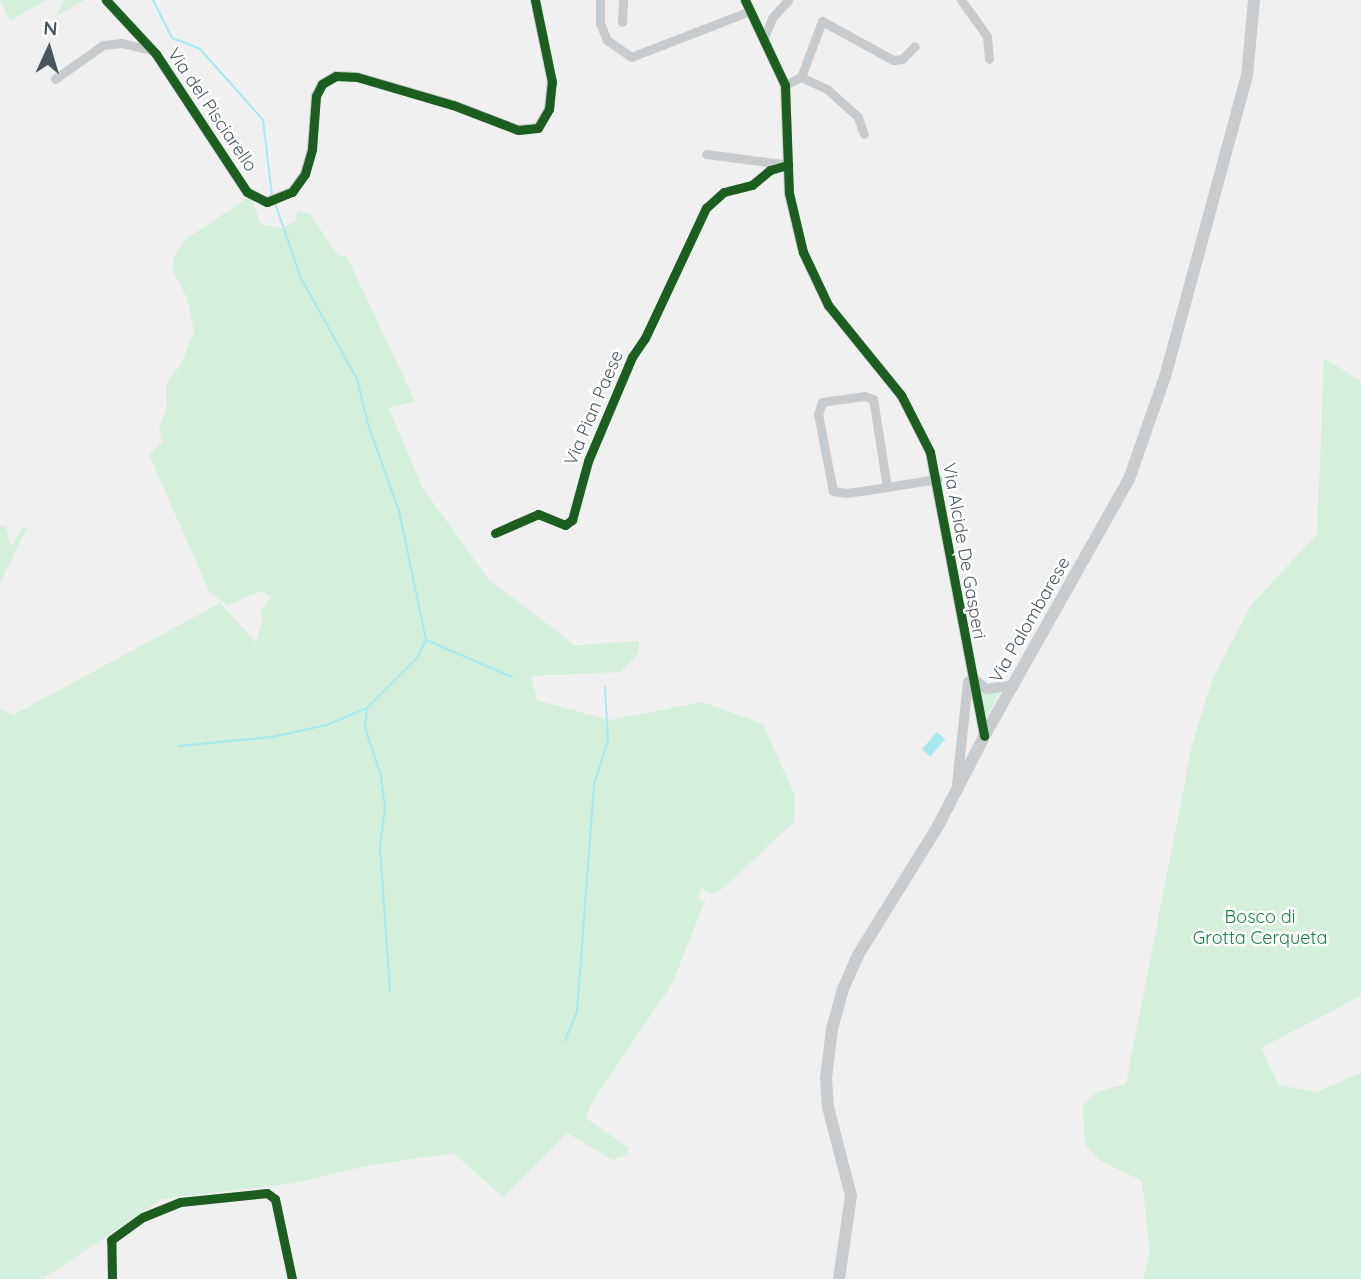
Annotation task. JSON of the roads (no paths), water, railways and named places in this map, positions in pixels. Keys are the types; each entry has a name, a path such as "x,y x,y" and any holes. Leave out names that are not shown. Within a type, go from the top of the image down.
{"main road":[{"name":"Via Palombarese","path":"839,1279 852,1200 827,1096 834,1017 858,955 956,792 984,736 1115,508 1140,453 1165,377 1250,68 1254,0"}],"street":[{"name":"Via del Pisciarello","path":"106,0 153,51 247,192 258,200 275,200 295,189 306,170 316,96 324,82 336,76 360,78 427,97 519,130 538,128 549,109 552,82 535,0"},
{"path":"600,0 600,23 607,40 631,57 748,5"},
{"path":"622,22 623,0"},
{"path":"764,38 772,18 788,0"},
{"path":"961,0 986,36 989,59"},
{"name":"Via Alcide De Gasperi","path":"748,5 785,85 788,165 794,221 815,278 834,313 905,400 924,437 937,479 969,672 984,736"},
{"path":"785,85 801,77 822,21 893,60 902,59 915,46"},
{"path":"55,79 103,45 122,43 153,51"},
{"path":"801,77 834,94 858,117 864,134"},
{"path":"706,154 788,165"},
{"name":"Via Pian Paese","path":"495,533 538,514 565,525 572,520 585,468 632,357 645,338 706,208 724,191 749,186 769,170 788,165"},
{"path":"887,487 873,399 864,396 822,402 818,414 831,489 842,494 887,487 937,479"},
{"path":"969,672 986,690 1013,685"},
{"name":"Via Alcide De Gasperi","path":"956,792 969,672"},
{"name":"Via Alcide De Gasperi","path":"967,694 973,717 984,736"},
{"path":"112,1279 111,1240 147,1214 180,1202 267,1193 275,1199 292,1279"}],"water":[{"path":"937,732 945,739 930,757 922,749"}],"waterway":[{"path":"153,0 172,38 200,49 263,120 272,195"},
{"path":"179,746 272,737 327,725 367,708 418,657 426,640 399,511 368,424 357,379 300,276 275,203"},
{"path":"426,640 512,677"},
{"path":"565,1041 577,1012 594,784 608,741 605,687"},
{"path":"367,709 365,728 381,776 385,807 380,848 390,991"}],"park label":[{"name":"Bosco di Grotta Cerqueta","path":"1260,928"}]}
